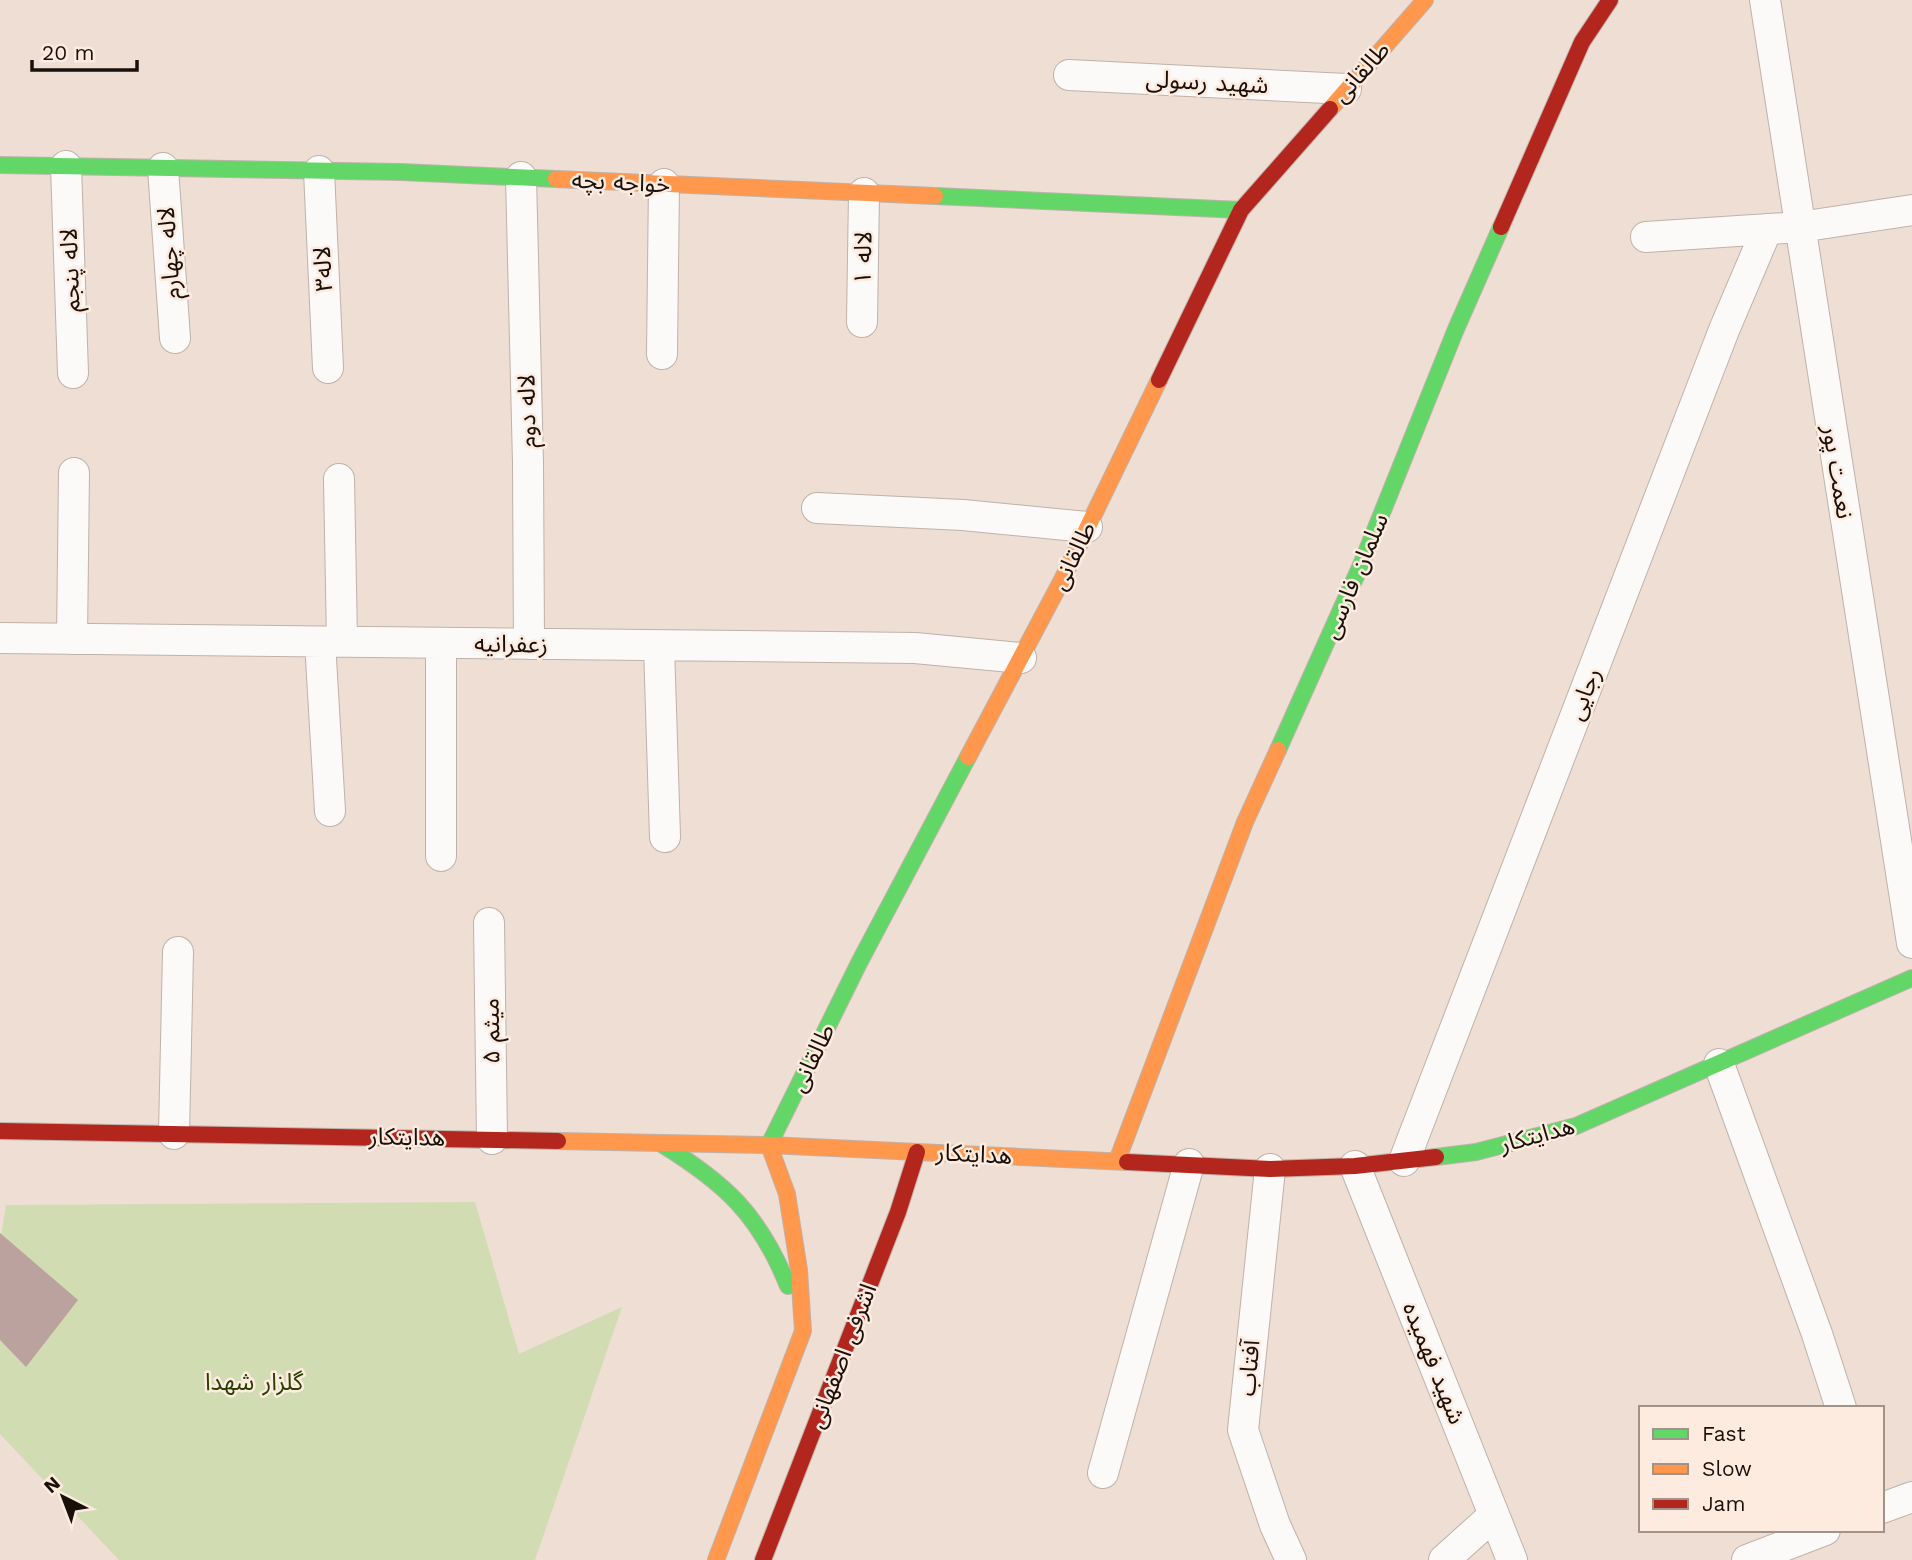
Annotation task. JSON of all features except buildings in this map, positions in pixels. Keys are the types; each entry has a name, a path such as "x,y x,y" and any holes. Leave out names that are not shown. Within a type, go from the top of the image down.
{"street":[{"name":"طالقانی","path":"769,1145 859,963 1021,658 1241,210 1425,0"},
{"name":"سلمان فارسی","path":"1117,1161 1245,822 1361,565 1456,329 1582,42 1610,0"},
{"name":"نعمت پور","path":"1765,0 1912,943"},
{"name":"شهید رسولی","path":"1069,75 1346,89"},
{"name":"خواجه بچه","path":"0,165 521,177 1241,210"},
{"name":"لاله پنجم","path":"66,166 73,373"},
{"name":"لاله چهارم","path":"163,168 175,338"},
{"name":"لاله۳","path":"319,171 328,368"},
{"name":"لاله دوم","path":"521,177 528,463 529,644"},
{"path":"662,354 664,184"},
{"name":"لاله ۱","path":"862,322 864,193"},
{"path":"1646,237 1800,227 1912,210"},
{"name":"رجایی","path":"1404,1161 1724,330 1767,229"},
{"path":"72,639 74,473"},
{"path":"330,811 331,642 339,479"},
{"path":"817,508 962,515 1087,527"},
{"name":"زعفرانیه","path":"0,638 915,649 1021,658"},
{"path":"441,643 441,856"},
{"path":"659,646 665,837"},
{"name":"میثم ۵","path":"489,923 492,1139"},
{"path":"174,1134 178,952"},
{"name":"هدایتکار","path":"0,1131 769,1145 1270,1169 1355,1166 1476,1152 1576,1126 1912,978"},
{"path":"1719,1064 1840,1406"},
{"path":"660,1143 696,1164 747,1209 772,1245 803,1331"},
{"name":"اشرفی اصفهانی","path":"716,1560 803,1331 799,1270 787,1194 769,1145"},
{"name":"اشرفی اصفهانی","path":"764,1560 898,1212 917,1152"},
{"path":"1103,1473 1189,1164"},
{"name":"شهید فهمیده","path":"1355,1166 1512,1560"},
{"name":"آفتاب","path":"1270,1169 1243,1430 1275,1525 1291,1560"},
{"path":"1884,1507 1912,1497"},
{"path":"1444,1560 1494,1515"},
{"path":"1747,1560 1820,1532"}],"green space":[{"name":"گلزار شهدا","path":"475,1202 519,1354 622,1307 535,1560 119,1560 0,1434 0,1242 6,1205"}],"traffic: fast":[{"path":"0,165 401,172 556,179"},
{"path":"935,196 1241,210"},
{"path":"1278,750 1361,565 1456,329 1501,227"},
{"path":"769,1145 859,963 968,757"},
{"path":"1436,1157 1476,1152 1576,1126 1912,978"},
{"path":"660,1143 703,1172 737,1202 765,1239 788,1286"}],"traffic: slow":[{"path":"1330,109 1425,0"},
{"path":"556,179 935,196"},
{"path":"968,757 1063,578 1159,380"},
{"path":"1117,1161 1245,822 1278,750"},
{"path":"558,1141 769,1145 1127,1162"},
{"path":"716,1560 803,1331 799,1270 787,1194 769,1145"}],"traffic: jam":[{"path":"1501,227 1582,42 1610,0"},
{"path":"1159,380 1241,210 1330,109"},
{"path":"0,1131 558,1141"},
{"path":"763,1560 898,1212 917,1152"},
{"path":"1127,1162 1270,1169 1355,1166 1436,1157"}]}
